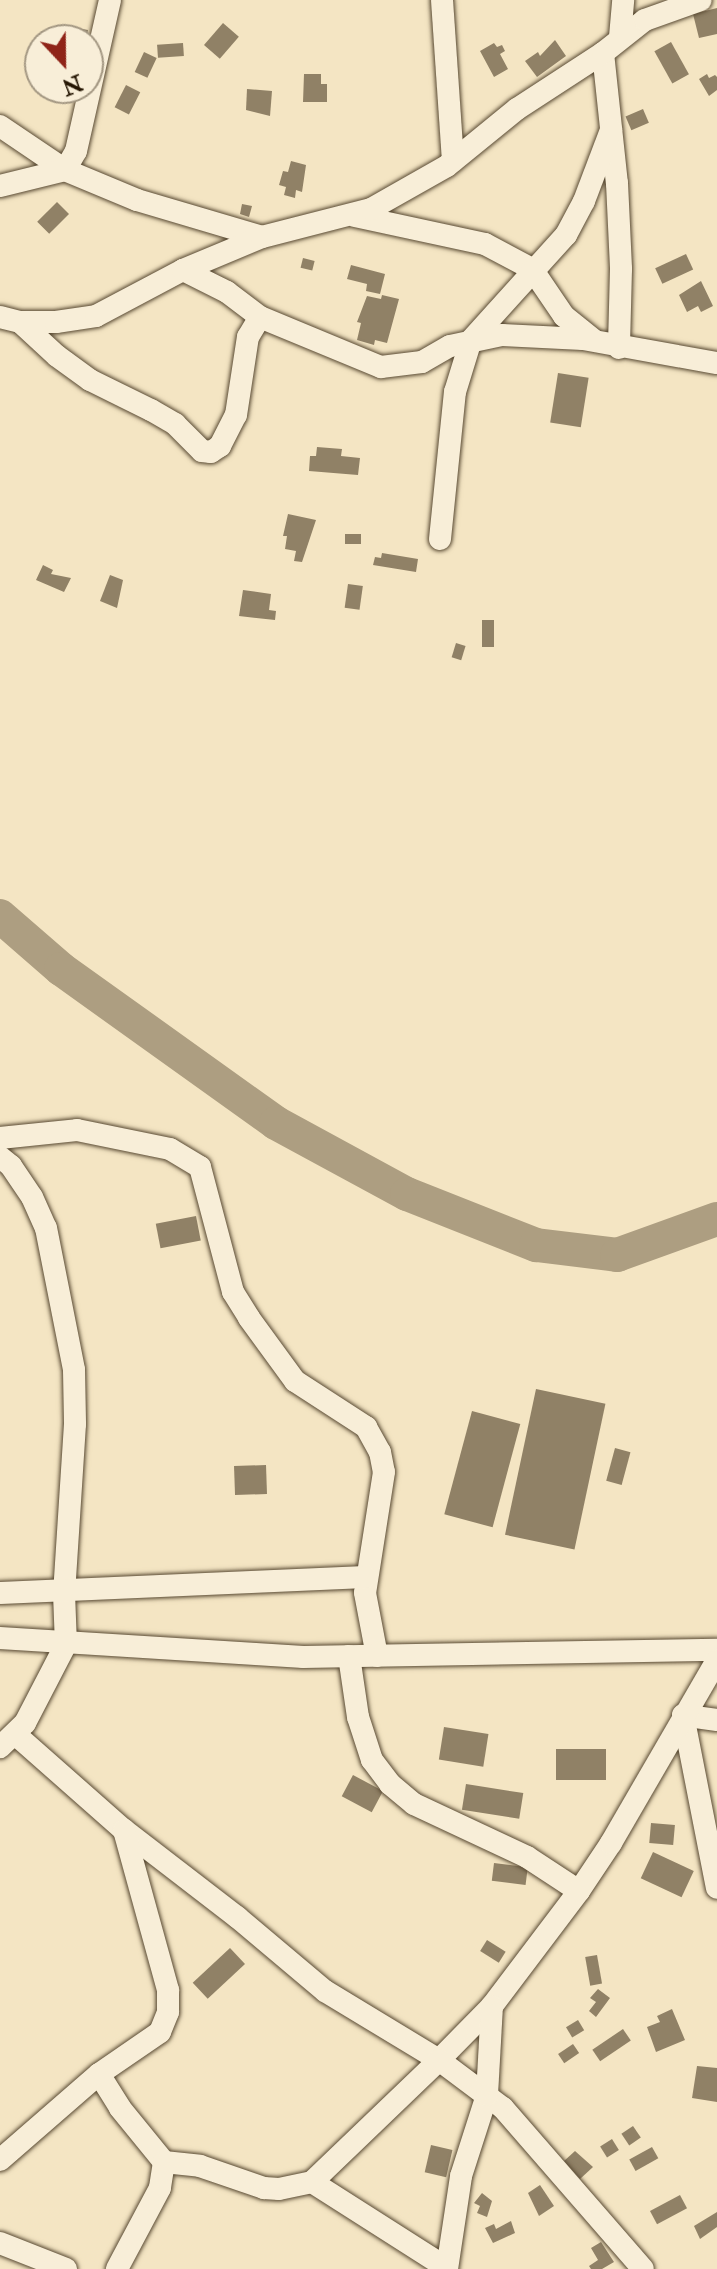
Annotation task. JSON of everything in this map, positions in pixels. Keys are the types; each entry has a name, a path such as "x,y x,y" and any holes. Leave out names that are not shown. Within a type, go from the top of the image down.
{"street":[{"path":"0,186 65,170 76,151 110,0"},
{"path":"442,0 453,161"},
{"path":"620,37 623,0"},
{"path":"10,319 56,322 96,316 183,270 262,237 354,215 416,185 453,161 517,109 603,53 620,37 665,10 701,0"},
{"path":"603,53 621,269 608,345"},
{"path":"0,126 65,170 137,200 262,237"},
{"path":"440,539 455,392 471,340 532,269 566,235 584,201 611,130"},
{"path":"354,215 465,238 532,269 564,316 608,345"},
{"path":"183,270 227,292 260,317 381,367 422,362 471,340 541,335 717,363"},
{"path":"10,319 90,380 175,424 202,451 211,452 220,446 236,415 248,337 260,317"},
{"path":"0,1138 77,1130 170,1149 200,1167 233,1292 249,1318 295,1381 366,1427 380,1452 384,1472 366,1577 377,1656"},
{"path":"0,1157 11,1166 32,1197 46,1228 74,1370 75,1424 64,1593 66,1644 37,1703 7,1741 237,1917 325,1991 439,2060 503,2108 643,2269"},
{"path":"0,1593 64,1593 194,1583 366,1577"},
{"path":"0,1638 66,1644 349,1656 717,1650"},
{"path":"349,1656 358,1717 372,1760 390,1784 414,1804 527,1857 579,1891"},
{"path":"99,2074 120,2108 164,2162 200,2166 264,2188 279,2189 312,2182 492,2006 579,1891 611,1843 717,1660"},
{"path":"683,1715 717,1720"},
{"path":"683,1715 717,1888"},
{"path":"0,2160 99,2074 160,2032 168,2012 168,1990 124,1830"},
{"path":"312,2182 447,2269 461,2176 487,2095 492,2006"},
{"path":"117,2269 160,2188 164,2162"},
{"path":"0,2243 66,2269"}],"building":[{"path":"717,8 717,34 699,38 693,14"},
{"path":"223,23 239,37 220,59 204,45"},
{"path":"555,40 566,56 537,77 525,61 538,52 540,56"},
{"path":"671,42 689,74 672,84 654,51"},
{"path":"183,43 184,56 158,58 157,45"},
{"path":"494,43 497,47 502,45 505,51 500,54 508,69 494,77 480,51"},
{"path":"144,52 157,58 147,78 135,72"},
{"path":"304,74 321,74 321,84 327,84 327,102 303,102"},
{"path":"707,74 709,78 717,77 717,90 709,96 699,79"},
{"path":"126,85 140,92 129,115 115,107"},
{"path":"247,89 272,91 270,116 246,110"},
{"path":"643,109 649,123 631,130 626,116"},
{"path":"291,161 306,165 302,192 296,190 295,198 284,195 286,187 279,185 283,171 288,172"},
{"path":"57,202 69,214 49,234 37,222"},
{"path":"242,204 252,206 249,217 240,214"},
{"path":"686,254 693,269 662,284 655,268"},
{"path":"303,258 315,261 312,271 301,268"},
{"path":"351,265 385,274 380,294 366,291 367,284 347,279"},
{"path":"701,281 713,306 701,312 698,306 687,312 679,295"},
{"path":"382,295 399,299 387,343 375,340 374,345 357,340 361,323 357,322 367,296 381,299"},
{"path":"558,373 589,378 581,427 550,422"},
{"path":"317,447 342,449 341,456 360,458 358,475 309,471 310,456 316,456"},
{"path":"288,514 316,520 302,562 294,561 296,551 285,549 287,536 283,536"},
{"path":"345,534 361,534 361,544 345,544"},
{"path":"382,553 418,559 416,572 373,565 375,557 381,558"},
{"path":"43,565 53,570 51,574 71,578 64,592 36,580"},
{"path":"110,575 123,580 117,608 100,601"},
{"path":"348,584 363,586 360,610 345,608"},
{"path":"243,590 271,594 269,610 276,611 275,620 239,616"},
{"path":"482,620 494,620 494,647 482,647"},
{"path":"456,643 466,646 461,660 452,657"},
{"path":"196,1216 201,1241 161,1248 156,1224"},
{"path":"536,1389 605,1404 574,1550 505,1535"},
{"path":"472,1411 520,1424 493,1527 444,1514"},
{"path":"615,1448 630,1452 622,1485 606,1481"},
{"path":"266,1465 267,1494 235,1495 234,1466"},
{"path":"444,1727 488,1734 483,1767 439,1760"},
{"path":"556,1749 606,1749 606,1780 556,1780"},
{"path":"353,1775 383,1791 372,1812 342,1796"},
{"path":"466,1784 523,1793 519,1819 462,1810"},
{"path":"651,1823 675,1825 673,1845 649,1843"},
{"path":"653,1852 694,1871 682,1897 641,1878"},
{"path":"494,1863 528,1867 526,1885 492,1881"},
{"path":"487,1940 506,1952 499,1963 480,1951"},
{"path":"230,1948 245,1964 208,1999 193,1983"},
{"path":"597,1955 602,1984 590,1986 585,1957"},
{"path":"598,1989 610,1998 596,2017 589,2011 596,2002 590,1998"},
{"path":"672,2009 685,2040 656,2052 647,2027 660,2022 657,2016"},
{"path":"578,2020 584,2030 572,2037 566,2027"},
{"path":"623,2029 631,2041 600,2061 592,2050"},
{"path":"573,2044 579,2053 564,2063 558,2054"},
{"path":"697,2066 717,2068 717,2102 692,2098"},
{"path":"633,2126 641,2138 629,2145 621,2134"},
{"path":"612,2139 619,2150 607,2157 600,2146"},
{"path":"431,2145 452,2150 446,2177 425,2172"},
{"path":"652,2147 658,2158 636,2171 629,2160"},
{"path":"575,2151 593,2167 580,2179 564,2161"},
{"path":"540,2185 554,2206 539,2216 528,2193"},
{"path":"482,2193 492,2201 487,2217 477,2213 480,2206 474,2203"},
{"path":"680,2195 687,2208 657,2224 650,2211"},
{"path":"717,2212 717,2227 700,2239 694,2226"},
{"path":"511,2221 515,2233 493,2243 485,2228 494,2224 496,2229"},
{"path":"601,2242 614,2262 602,2269 591,2269 589,2266 598,2260 591,2248"}],"waterway":[{"path":"0,916 61,969 276,1123 407,1194 536,1245 617,1255 717,1219"}]}
